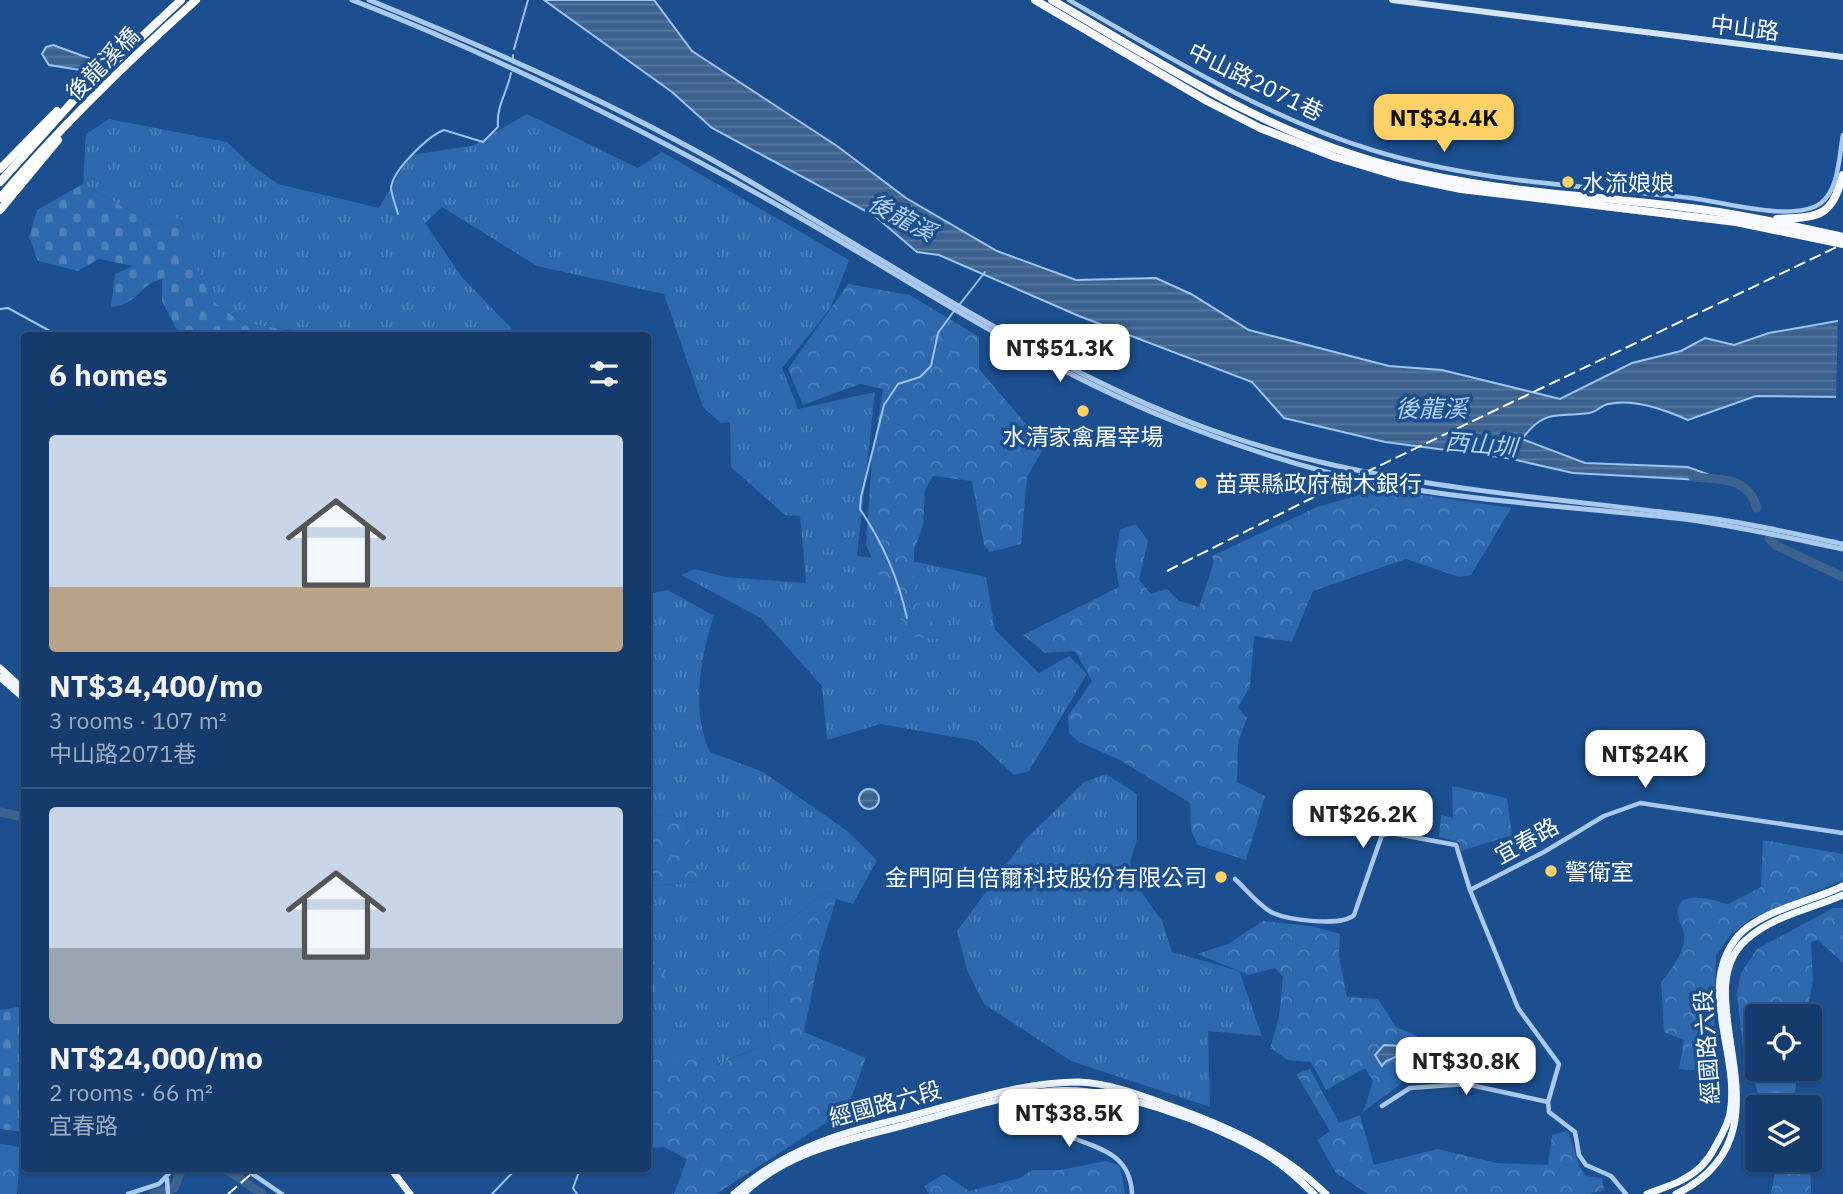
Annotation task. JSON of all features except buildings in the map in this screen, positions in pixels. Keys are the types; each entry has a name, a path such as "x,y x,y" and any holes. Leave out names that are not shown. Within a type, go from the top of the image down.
{"highway":[{"name":"後龍溪橋","path":"47,125 181,0"},
{"name":"後龍溪橋","path":"68,126 133,57 196,0"},
{"path":"1035,0 1207,101 1260,128 1335,157 1398,176 1474,191 1736,222 1843,244"},
{"path":"1052,0 1216,97 1264,121 1396,168 1517,190 1678,206 1764,219 1843,237"},
{"path":"0,169 47,125"},
{"path":"0,182 47,125"},
{"path":"0,198 46,145 68,126"},
{"path":"0,210 68,126"},
{"path":"1764,219 1807,218 1826,211 1836,198 1840,170"}],"main road":[{"name":"中山路","path":"1392,0 1843,57"},
{"path":"0,668 21,687"},
{"path":"0,677 21,695"},
{"name":"經國路六段","path":"1647,1194 1683,1180 1697,1170 1711,1156 1723,1135 1730,1113 1731,1098 1719,994 1720,971 1739,935 1843,886"},
{"name":"經國路六段","path":"1676,1194 1709,1171 1730,1136 1738,1090 1726,982 1732,958 1762,923 1843,895"},
{"name":"經國路六段","path":"734,1194 778,1160 827,1138 1034,1090 1080,1082 1147,1097 1242,1133 1326,1194"},
{"name":"經國路六段","path":"743,1194 775,1170 829,1144 1034,1090"},
{"name":"經國路六段","path":"1277,1158 1314,1194"},
{"path":"393,1172 410,1194"}],"street":[{"path":"352,0 506,64 647,132 1029,354 1123,401 1199,431 1299,465 1367,481 1497,500 1687,520 1843,546"},
{"path":"369,0 508,58 650,126 1032,349 1187,421 1301,460 1367,475 1499,495 1688,515 1843,546"},
{"name":"中山路2071巷","path":"1069,0 1254,104 1325,134 1407,159 1498,177 1729,203 1780,212 1802,212 1831,194 1840,170 1843,135"},
{"name":"宜春路","path":"1470,890 1544,852 1604,816 1640,803 1843,833"},
{"path":"1236,880 1272,913 1333,923 1347,921 1354,915 1382,835 1391,833 1456,845 1470,890 1518,1008 1559,1064 1548,1102 1549,1112 1577,1136 1579,1155 1586,1165 1611,1176 1626,1194"},
{"path":"1382,1106 1410,1087 1466,1084 1548,1102"},
{"path":"1034,1090 1048,1125 1122,1161 1129,1172 1132,1194"},
{"path":"128,1194 166,1179 171,1172"},
{"path":"249,1172 282,1194"},
{"path":"166,1179 168,1194"}],"green space":[{"path":"527,114 638,168 662,152 849,260 830,309 782,368 798,409 875,392 857,556 916,562 986,577 995,630 1039,673 1069,656 1087,674 1029,771 1014,775 977,741 880,724 827,740 822,686 761,618 681,575 695,569 725,577 806,583 800,516 785,515 731,467 730,422 721,423 703,407 664,294 537,266 442,207 425,223 461,276 512,332 307,332 242,323 212,300 201,276 184,268 159,227 83,184 86,134 109,119 227,142 252,166 278,184 379,208 410,155 472,146"},
{"path":"83,184 159,227 171,217 185,221 184,268 196,266 212,300 242,323 306,332 178,332 162,301 162,279 147,286 128,302 111,307 115,274 133,266 99,259 78,271 38,261 29,237 37,210"},
{"path":"848,284 910,295 979,337 979,369 1045,446 1027,477 1021,544 990,552 984,545 972,481 933,476 925,490 923,526 914,550 913,594 944,640 908,636 866,545 872,457 883,389 860,384 803,405 788,369"},
{"path":"1381,489 1511,508 1471,575 1459,577 1406,559 1313,591 1292,642 1254,636 1250,686 1238,708 1247,718 1238,742 1237,782 1265,796 1246,860 1198,845 1191,831 1190,803 1120,760 1079,742 1069,733 1068,716 1092,681 1075,651 1045,653 1023,635 1119,587 1115,562 1120,530 1136,524 1148,541 1139,580 1151,594 1167,589 1179,601 1199,607 1214,562 1212,556 1317,507"},
{"path":"668,590 714,616 705,649 699,703 704,737 710,752 763,772 846,830 877,860 853,904 836,899 826,891 768,938 769,1043 716,1065 651,1056 651,886 697,882 686,820 651,814 651,593"},
{"path":"1106,774 1137,794 1137,839 1130,862 1134,882 1162,921 1172,952 1239,971 1262,1036 1208,1031 1210,1107 1071,1061 984,1004 967,970 957,931 1024,841 1084,782"},
{"path":"1452,786 1507,798 1512,835 1461,851 1459,842 1439,837 1441,815 1453,818"},
{"path":"651,814 686,820 698,882 651,886"},
{"path":"1763,840 1843,854 1843,880 1751,919 1730,935 1716,956 1714,1027 1718,1064 1701,1071 1679,1069 1684,1040 1664,1032 1661,982 1683,947 1684,934 1678,916 1679,905 1690,898 1728,904 1761,887"},
{"path":"826,891 836,899 820,952 804,1032 866,1058 847,1109 716,1194 674,1194 687,1159 664,1147 651,1148 651,1056 673,1059 694,1045 717,1065 769,1043 768,938"},
{"path":"1833,908 1843,908 1843,963 1818,940 1811,942 1813,980 1808,1004 1745,1004 1745,1054 1737,993 1741,973 1757,949"},
{"path":"1263,921 1311,926 1340,934 1339,956 1347,997 1378,999 1396,1027 1416,1035 1431,1054 1403,1069 1402,1083 1363,1112 1373,1081 1365,1068 1326,1090 1311,1062 1288,1060 1270,1048 1279,1017 1283,977 1275,968 1249,975 1197,954 1228,944"},
{"path":"651,957 674,991 651,1006"},
{"path":"21,1006 21,1132 0,1129 0,1010"},
{"path":"1310,1069 1339,1123 1360,1115 1374,1165 1437,1149 1497,1163 1548,1165 1552,1135 1567,1131 1582,1171 1586,1176 1602,1178 1604,1190 1588,1194 1368,1194 1336,1173 1317,1140 1330,1131 1296,1074"},
{"path":"1754,1081 1796,1081 1795,1095 1759,1095"},
{"path":"0,1144 21,1147 17,1194 0,1194"},
{"path":"1106,1161 1120,1166 1125,1194 929,1194 924,1186 944,1174 969,1191 1020,1178 1032,1170 1060,1170"},
{"path":"1775,1172 1811,1172 1811,1194 1771,1194"}],"water":[{"name":"後龍溪","path":"544,0 654,0 692,51 837,146 906,198 997,251 1076,280 1156,278 1191,294 1249,330 1389,366 1442,370 1560,399 1632,363 1681,351 1705,338 1734,345 1769,333 1843,320 1843,397 1756,396 1688,420 1649,406 1618,403 1589,413 1545,418 1522,439 1585,463 1688,467 1707,474 1702,480 1573,473 1507,458 1385,442 1284,418 1252,382 1079,316 939,255 917,252 875,216 712,128 672,92"},
{"path":"53,45 94,60 93,65 80,70 49,65 42,54 46,47"},
{"path":"869,789 876,792 879,799 876,806 869,809 862,806 859,799 862,792"},
{"path":"1384,1045 1401,1046 1405,1053 1386,1061 1382,1066 1375,1055"}],"pier":[{"path":"1838,317 1843,317 1843,401 1836,400"}],"waterway":[{"path":"514,49 528,0"},
{"path":"398,214 391,187 398,171 429,139 444,130 483,142 498,127 500,106 511,73"},
{"path":"960,304 985,272"},
{"path":"0,309 8,308 52,332"},
{"path":"907,618 889,561 860,509 861,497 884,405 898,384 920,377 931,366 938,333 954,311"},
{"name":"西山圳","path":"1693,477 1740,485 1753,498 1757,508"},
{"name":"西山圳","path":"1769,539 1777,546 1843,577"},
{"path":"0,812 21,816"},
{"path":"154,1194 174,1188 181,1172"},
{"path":"230,1172 262,1194"},
{"path":"492,1194 513,1172"},
{"path":"577,1194 573,1188 579,1172"}],"railway":[{"path":"1167,571 1316,496 1843,244"},
{"path":"228,1194 254,1172"}],"place":[{"name":"水流娘娘","path":"1568,182"},
{"name":"水清家禽屠宰場","path":"1083,411"},
{"name":"苗栗縣政府樹木銀行","path":"1201,483"},
{"name":"警衛室","path":"1551,871"},
{"name":"金門阿自倍爾科技股份有限公司","path":"1221,877"}]}
